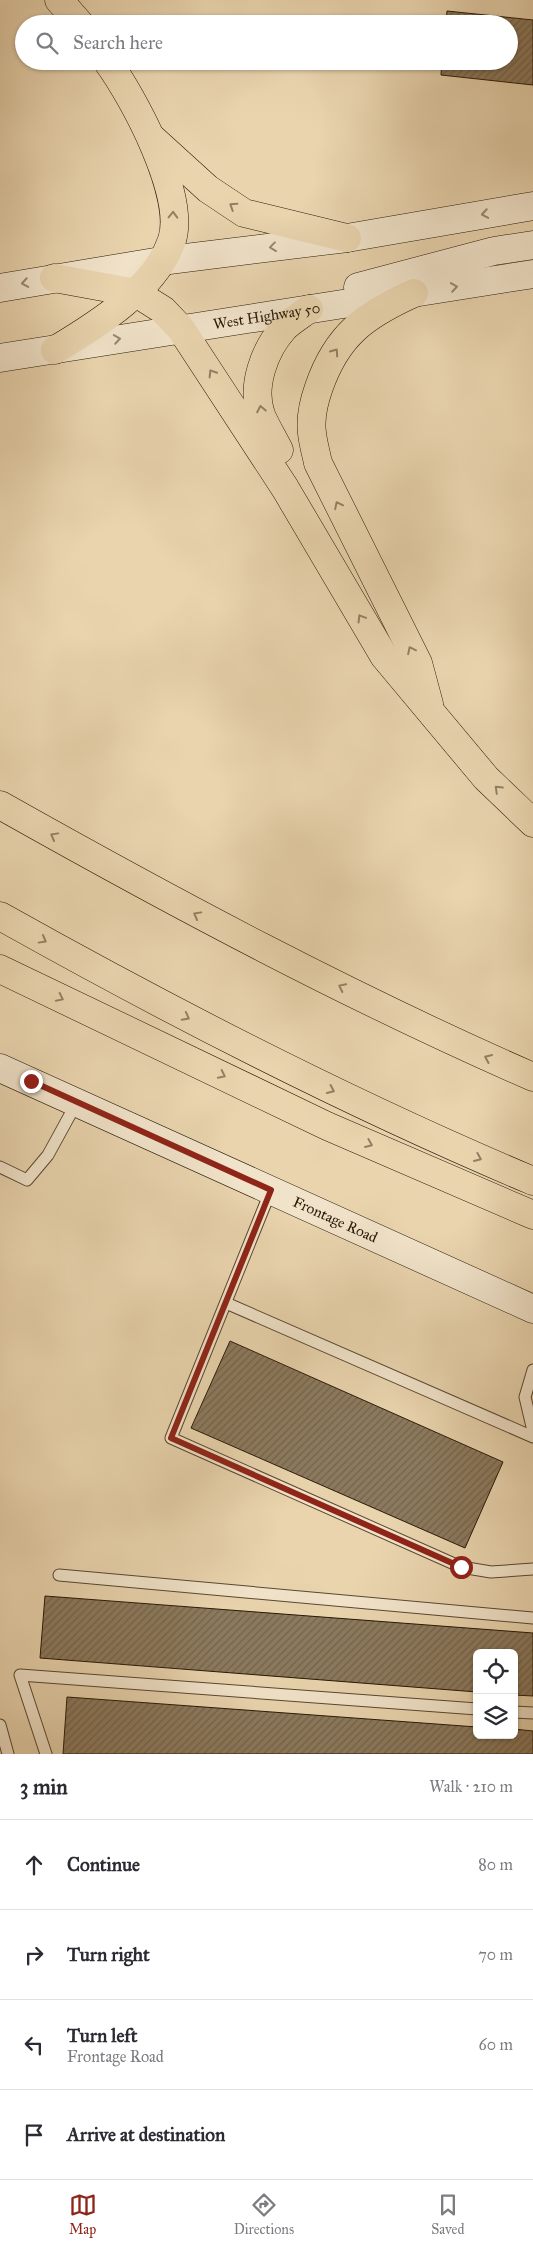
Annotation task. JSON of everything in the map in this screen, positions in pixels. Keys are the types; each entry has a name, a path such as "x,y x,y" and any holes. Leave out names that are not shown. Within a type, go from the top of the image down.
{"highway":[{"path":"59,0 72,15"},
{"path":"55,350 96,325 136,293 161,261 172,239 173,204 152,138 112,70"},
{"path":"152,138 208,189 244,213 346,238"},
{"path":"54,278 136,293 163,310 181,329 285,488 384,656 486,778 533,823"},
{"path":"414,293 382,307 354,328 333,353 314,400 311,431 318,463 418,663 431,713"},
{"path":"285,488 280,452 261,414 258,384 263,366 272,346 284,329 309,309"},
{"path":"0,805 213,924 456,1043 533,1077"},
{"path":"0,916 248,1050 462,1151 533,1181"},
{"path":"0,969 327,1126 533,1215"}],"main road":[{"path":"0,288 161,261 346,238 533,206"},
{"path":"309,309 354,288 494,251 533,245"},
{"name":"West Highway 50","path":"0,358 533,274"},
{"name":"Frontage Road","path":"0,1068 533,1309"}],"lane":[{"path":"0,1167 27,1180 48,1155 78,1102"},
{"path":"271,1190 171,1438 461,1567 491,1572 533,1569"},
{"path":"226,1304 533,1437"},
{"path":"533,1370 525,1397 533,1431"},
{"path":"59,1575 533,1618"},
{"path":"46,1754 20,1675 473,1709"},
{"path":"518,1712 533,1713"},
{"path":"0,1725 8,1754"}],"building":[{"path":"447,11 485,15 447,15"},
{"path":"518,18 533,20 533,85 441,75 441,70 518,70"},
{"path":"230,1341 503,1462 465,1548 191,1428"},
{"path":"45,1596 533,1633 533,1696 518,1695 518,1649 473,1649 473,1692 40,1658"},
{"path":"67,1697 473,1727 473,1739 518,1739 518,1729 533,1731 533,1754 63,1754"}],"route":[{"path":"31,1081 271,1190 171,1438 461,1567"}]}
